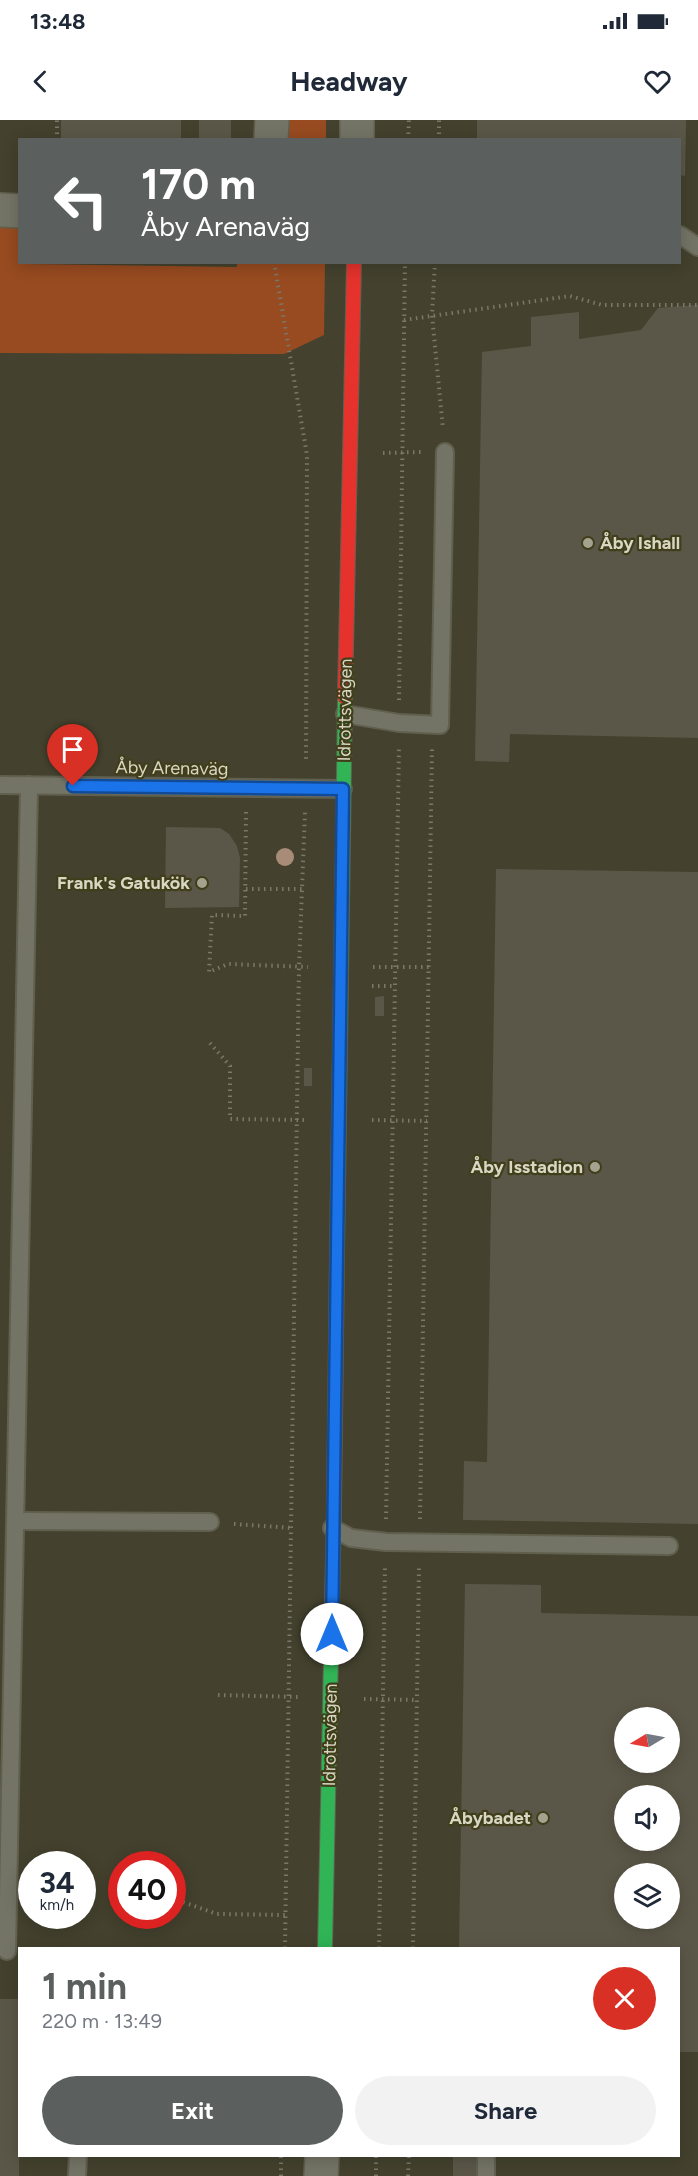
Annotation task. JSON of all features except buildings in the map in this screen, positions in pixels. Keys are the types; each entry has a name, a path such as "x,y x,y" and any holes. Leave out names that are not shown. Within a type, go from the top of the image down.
{"street":[{"path":"271,138 272,120"},
{"path":"357,120 357,138"},
{"path":"0,210 18,211"},
{"name":"Idrottsvägen","path":"325,1947 331,1698 343,789 354,264"},
{"path":"321,2176 322,2157"}],"lane":[{"path":"681,236 698,247"},
{"path":"345,714 399,723 440,725 445,452"},
{"name":"Åby Arenaväg","path":"0,785 343,789"},
{"path":"9,1951 29,785"},
{"path":"16,1521 210,1522"},
{"path":"332,1527 351,1538 386,1542 669,1546"},
{"path":"77,2176 78,2157"},
{"path":"486,2157 486,2176"}],"path":[{"path":"57,120 57,138"},
{"path":"408,138 409,120"},
{"path":"439,138 440,120"},
{"path":"274,264 307,455 306,789 299,966 293,1528 285,1947"},
{"path":"379,1947 394,1120 405,264"},
{"path":"435,264 432,315 445,452"},
{"path":"404,320 570,296 602,305 698,305"},
{"path":"413,1947 432,724"},
{"path":"247,788 245,916 212,915 209,972 228,964 315,967"},
{"path":"246,889 302,889"},
{"path":"371,998 371,986 395,986"},
{"path":"210,1042 230,1066 230,1119 427,1121"},
{"path":"210,1522 293,1528"},
{"path":"186,1903 217,1914 285,1915"},
{"path":"281,2157 281,2176"},
{"path":"376,2157 376,2176"},
{"path":"408,2176 409,2157"}],"shaded area":[{"path":"285,120 326,120 326,138 284,138"},
{"path":"0,228 18,228 18,264 237,267 237,264 325,264 324,335 284,354 0,353"}],"traffic: fast":[{"path":"337,1254 345,698"},
{"path":"325,1947 334,1508"}],"traffic: jam":[{"path":"345,698 354,264"},
{"path":"334,1508 337,1254"}],"place":[{"name":"Åby Ishall","path":"588,543"},
{"name":"Frank's Gatukök","path":"202,883"},
{"name":"Åby Isstadion","path":"595,1167"},
{"name":"Åbybadet","path":"543,1818"}],"route":[{"path":"73,786 343,789 332,1634"}]}
